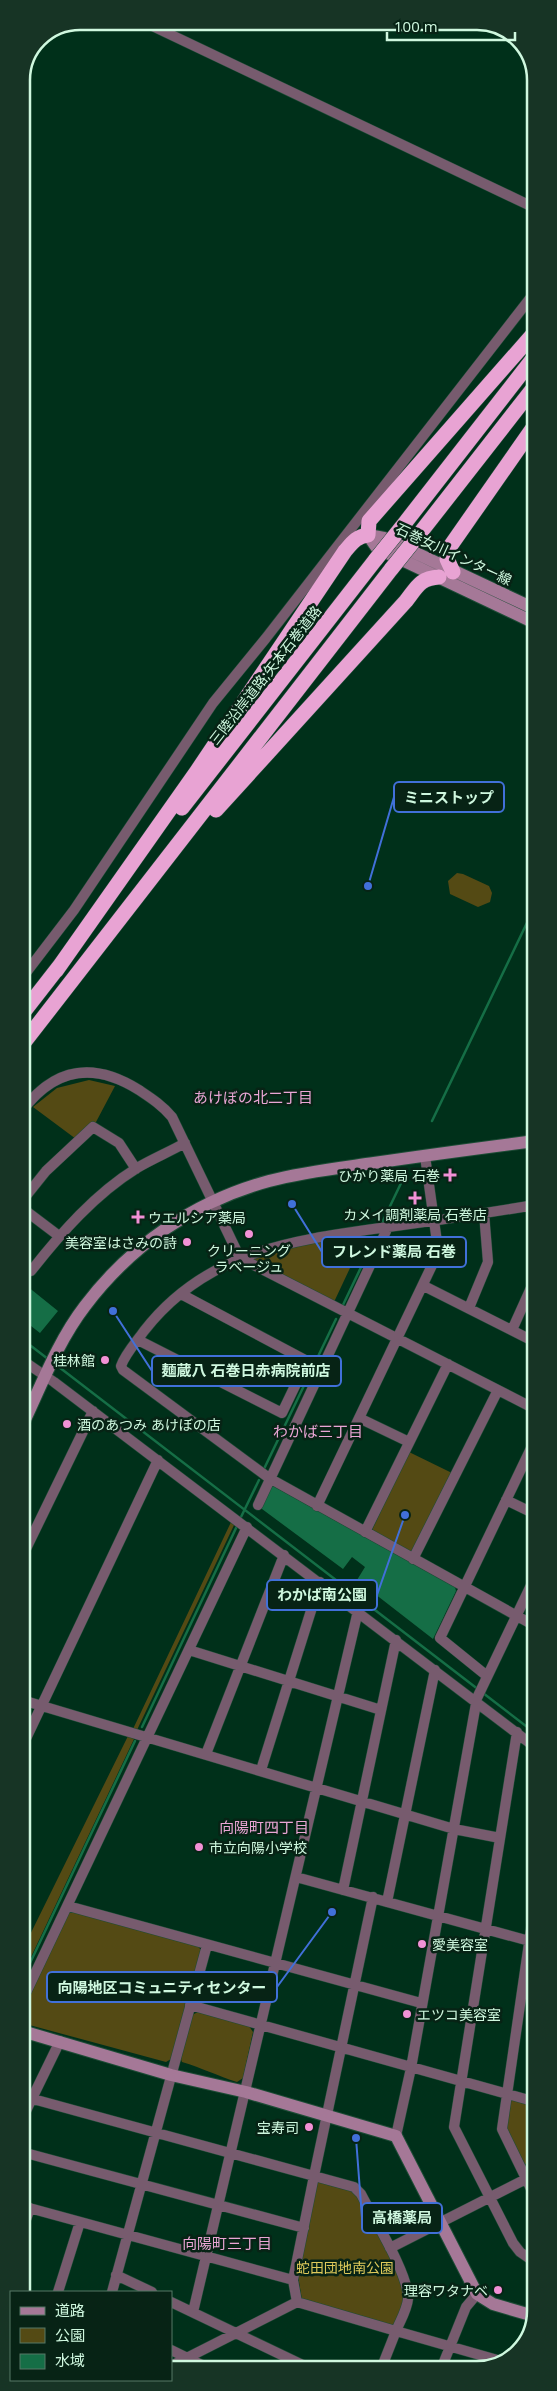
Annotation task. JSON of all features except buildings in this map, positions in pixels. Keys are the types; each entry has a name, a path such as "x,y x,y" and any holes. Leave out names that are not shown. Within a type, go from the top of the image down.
{"highway":[{"path":"56,971 197,771 345,551 354,540 368,535 369,522 527,341"},
{"name":"三陸沿岸道路;矢本石巻道路","path":"30,1004 527,366"},
{"path":"30,1035 527,396"},
{"path":"145,887 406,601 420,582 427,578 446,574 449,548 527,436"}],"street":[{"path":"161,30 527,204"},
{"path":"30,968 74,910 213,703 266,638 527,302"},
{"name":"石巻女川インター線","path":"368,535 377,548 527,606"},
{"name":"石巻女川インター線","path":"446,574 527,619"},
{"path":"30,1101 36,1093 49,1083 64,1076 98,1072 127,1083 161,1104 172,1116 240,1258 527,1405"},
{"path":"30,1191 46,1171 93,1127 120,1143 136,1169"},
{"path":"30,1409 56,1354 84,1307 125,1260 174,1223 212,1202 249,1187 290,1176 527,1142"},
{"path":"30,1271 59,1236 95,1201 136,1169 185,1143"},
{"path":"317,1506 424,1286 436,1257 434,1220 424,1156"},
{"path":"527,1206 280,1244 240,1258 216,1270 180,1294 150,1324 122,1363 123,1370 269,1478 527,1622"},
{"path":"469,1308 488,1262 484,1213"},
{"path":"30,1214 59,1236"},
{"path":"258,1505 388,1227"},
{"path":"424,1286 527,1338"},
{"path":"138,1340 282,1413 307,1360 180,1294"},
{"path":"512,1330 527,1297"},
{"path":"30,1364 48,1372 93,1411 435,1670 477,1699 527,1739"},
{"path":"365,1532 448,1364"},
{"path":"413,1559 498,1390"},
{"path":"30,1541 93,1411"},
{"path":"360,1418 409,1442"},
{"path":"485,1680 440,1638 527,1457"},
{"path":"30,1730 158,1460"},
{"path":"506,1500 527,1510"},
{"path":"30,1984 247,1527"},
{"path":"206,1754 284,1555"},
{"path":"261,1770 320,1582"},
{"path":"527,1593 477,1699 421,2003 411,2068 396,2136 477,2294 494,2304 527,2314"},
{"path":"193,2312 358,1611"},
{"path":"343,1890 396,1640"},
{"path":"189,1650 381,1710"},
{"path":"387,1902 435,1670"},
{"path":"30,1703 454,1829 500,1838"},
{"path":"517,1732 454,2126 514,2243 520,2252 527,2257"},
{"path":"296,1877 527,1941"},
{"path":"297,2302 293,2280 373,1897"},
{"path":"68,1906 421,2003"},
{"path":"112,2291 207,1945"},
{"path":"527,1971 506,2093 502,2129 527,2183"},
{"path":"190,2005 527,2099"},
{"path":"30,2033 171,2075 246,2092 396,2136"},
{"path":"30,2104 60,2041"},
{"path":"33,2099 314,2176 358,2190 390,2248 408,2289 407,2305 384,2361"},
{"path":"30,2154 304,2228"},
{"path":"390,2248 525,2180"},
{"path":"30,2208 293,2280"},
{"path":"58,2291 80,2222"},
{"path":"116,2276 150,2291"},
{"path":"444,2361 466,2307 477,2294"},
{"path":"172,2302 293,2361"},
{"path":"182,2361 238,2334 297,2302 488,2360"},
{"path":"172,2350 194,2361"}],"green space":[{"path":"457,873 489,886 492,893 490,902 478,907 450,894 448,881"},
{"path":"89,1080 115,1086 96,1122 76,1139 33,1107 57,1088"},
{"path":"366,1234 334,1302 253,1260 253,1257 278,1248"},
{"path":"409,1452 452,1473 411,1552 373,1532 373,1528"},
{"path":"232,1520 235,1523 137,1730 133,1729"},
{"path":"128,1736 134,1739 30,1959 30,1935"},
{"path":"75,1911 198,1946 202,1952 171,2059 166,2062 30,2025 30,1996 69,1913"},
{"path":"198,2012 249,2026 253,2032 243,2078 237,2082 182,2062 181,2059 192,2015"},
{"path":"512,2099 527,2103 527,2163 525,2164 522,2163 505,2128 509,2101"},
{"name":"蛇田団地南公園","path":"320,2180 349,2188 357,2194 402,2281 404,2304 396,2323 392,2325 302,2300 298,2276 317,2182"}],"water":[{"path":"30,1288 58,1311 40,1333 30,1325"},
{"path":"273,1486 455,1587 456,1591 433,1639 357,1580 365,1567 352,1557 343,1569 262,1509 261,1506 269,1487"}],"waterway":[{"path":"432,1121 527,923"},
{"path":"381,1225 403,1179"},
{"path":"342,1307 375,1238"},
{"path":"263,1471 336,1319"},
{"path":"30,1345 48,1359"},
{"path":"55,1364 479,1690"},
{"path":"241,1517 259,1480"},
{"path":"142,1727 237,1526"},
{"path":"483,1693 527,1727"},
{"path":"30,1963 135,1741"}],"place":[{"name":"ミニストップ","path":"368,886"},
{"name":"ひかり薬局 石巻","path":"450,1175"},
{"name":"カメイ調剤薬局 石巻店","path":"415,1198"},
{"name":"フレンド薬局 石巻","path":"292,1204"},
{"name":"ウエルシア薬局","path":"138,1217"},
{"name":"クリーニング ラベージュ","path":"249,1234"},
{"name":"美容室はさみの詩","path":"187,1242"},
{"name":"麺蔵八 石巻日赤病院前店","path":"113,1311"},
{"name":"桂林館","path":"105,1360"},
{"name":"酒のあつみ あけぼの店","path":"67,1424"},
{"name":"わかば南公園","path":"405,1515"},
{"name":"市立向陽小学校","path":"199,1847"},
{"name":"向陽地区コミュニティセンター","path":"332,1912"},
{"name":"愛美容室","path":"422,1944"},
{"name":"エツコ美容室","path":"407,2014"},
{"name":"宝寿司","path":"309,2127"},
{"name":"高橋薬局","path":"356,2138"},
{"name":"理容ワタナベ","path":"498,2290"}],"district":[{"name":"あけぼの北二丁目","path":"253,1097"},
{"name":"わかば三丁目","path":"318,1431"},
{"name":"向陽町四丁目","path":"264,1827"},
{"name":"向陽町三丁目","path":"227,2243"}]}
